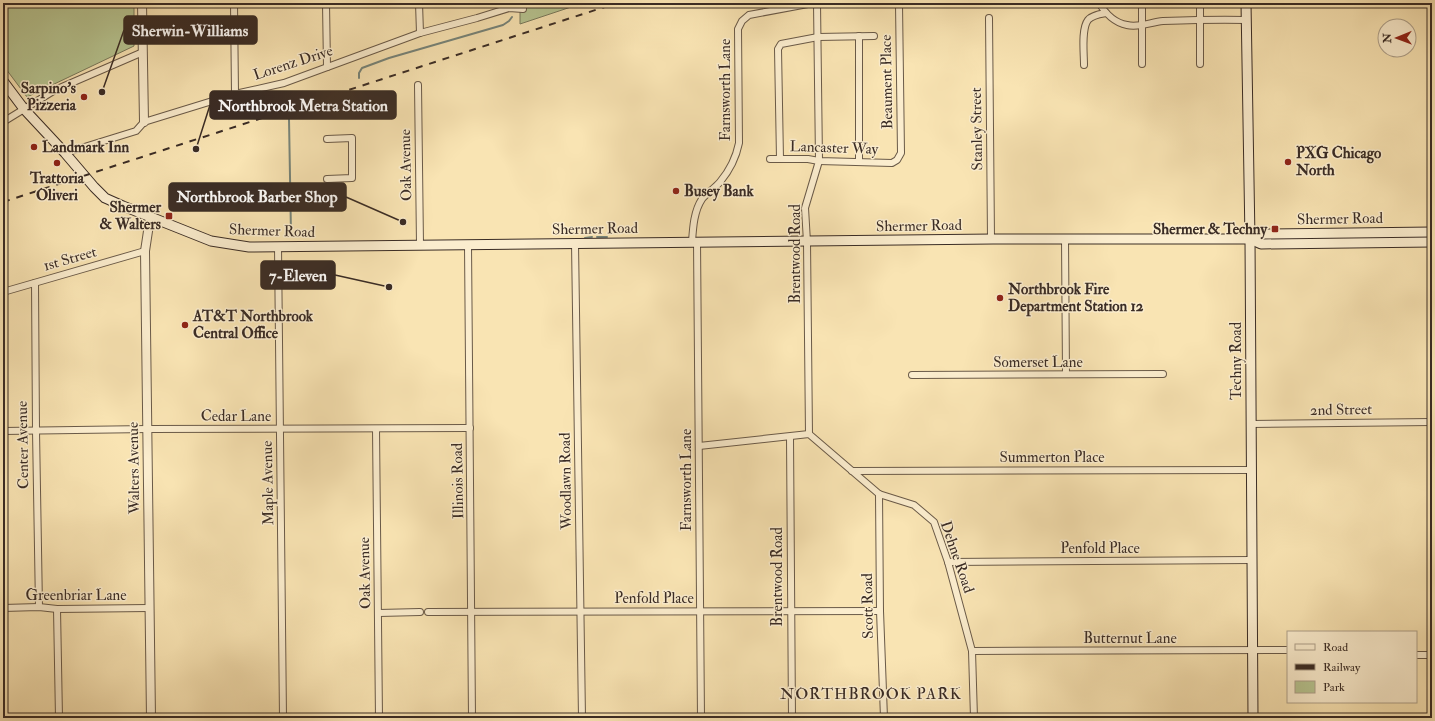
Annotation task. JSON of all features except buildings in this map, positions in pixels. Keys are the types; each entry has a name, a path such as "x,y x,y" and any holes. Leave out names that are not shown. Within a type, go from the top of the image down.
{"main road":[{"name":"Techny Road","path":"1246,3 1250,239 1253,718"},
{"name":"Shermer Road","path":"3,81 24,109 105,198 150,218 211,241 249,247 420,246 694,241 807,242 991,239 1250,239 1262,234 1432,232"},
{"name":"Shermer Road","path":"1250,239 1261,244 1432,242"}],"street":[{"path":"142,3 144,122"},
{"path":"234,3 235,94"},
{"path":"326,3 327,67"},
{"path":"419,3 420,33"},
{"name":"Farnsworth Lane","path":"701,718 699,446 694,241 695,216 702,199 720,182 734,162 736,156 739,143 738,29 742,21 749,15 813,3"},
{"name":"Brentwood Road","path":"809,434 807,242 805,208 819,161 817,3"},
{"name":"Beaument Place","path":"897,160 901,153 898,3"},
{"path":"1099,3 1106,13 1126,26 1200,20 1246,20"},
{"path":"1142,3 1142,64"},
{"path":"1200,3 1200,64"},
{"path":"509,6 523,9"},
{"name":"Lorenz Drive","path":"65,153 136,131 144,122 235,94 284,83 420,33 477,18 509,6"},
{"path":"1084,65 1084,28 1089,19 1097,14 1106,13"},
{"name":"Stanley Street","path":"989,18 991,239"},
{"path":"859,36 859,162"},
{"path":"780,159 778,49 781,44 818,37 874,36"},
{"path":"3,122 55,90 143,52"},
{"name":"Oak Avenue","path":"418,85 420,246"},
{"path":"327,138 352,138 352,178 327,179"},
{"name":"Lancaster Way","path":"770,159 808,159 819,161 892,163 897,160"},
{"name":"Walters Avenue","path":"150,218 145,251 151,718"},
{"path":"1065,239 1066,374"},
{"name":"Woodlawn Road","path":"575,243 582,718"},
{"name":"Illinois Road","path":"468,245 472,718"},
{"name":"Maple Avenue","path":"278,247 283,718"},
{"name":"1st Street","path":"3,292 145,251"},
{"name":"Center Avenue","path":"35,283 39,607"},
{"name":"Somerset Lane","path":"912,375 1163,374"},
{"name":"2nd Street","path":"1251,424 1432,422"},
{"name":"Cedar Lane","path":"3,431 470,428"},
{"name":"Oak Avenue","path":"376,429 379,718"},
{"path":"699,446 809,434"},
{"name":"Dehne Road","path":"809,434 880,494 914,505 934,522 948,562 972,651 974,718"},
{"name":"Brentwood Road","path":"790,437 792,718"},
{"name":"Summerton Place","path":"852,471 1251,470"},
{"name":"Scott Road","path":"880,494 880,611 884,718"},
{"name":"Penfold Place","path":"948,562 1252,560"},
{"name":"Greenbriar Lane","path":"3,608 149,608"},
{"path":"57,609 60,718"},
{"name":"Penfold Place","path":"428,612 880,611"},
{"path":"379,613 420,612"},
{"name":"Butternut Lane","path":"972,651 1287,650"},
{"path":"1417,655 1432,655"}],"green space":[{"path":"3,3 134,3 134,46 27,97 3,65"},
{"path":"520,3 583,3 520,24"}],"waterway":[{"path":"359,78 359,73 362,68 389,58 503,25 512,17"},
{"path":"289,119 291,234"},
{"path":"585,238 592,237"},
{"path":"597,237 607,237"}],"railway":[{"path":"3,202 617,3"}],"place":[{"name":"Sherwin-Williams","path":"102,92"},
{"name":"Sarpino's Pizzeria","path":"84,97"},
{"name":"Landmark Inn","path":"34,147"},
{"name":"Northbrook Metra Station","path":"196,149"},
{"name":"PXG Chicago North","path":"1288,162"},
{"name":"Trattoria Oliveri","path":"57,163"},
{"name":"Busey Bank","path":"676,191"},
{"name":"Shermer & Walters","path":"169,216"},
{"name":"Northbrook Barber Shop","path":"403,222"},
{"name":"Shermer & Techny","path":"1275,229"},
{"name":"7-Eleven","path":"389,287"},
{"name":"Northbrook Fire Department Station 12","path":"1000,298"},
{"name":"AT&T Northbrook Central Office","path":"185,325"}],"district":[{"name":"NORTHBROOK PARK","path":"871,694"}]}
